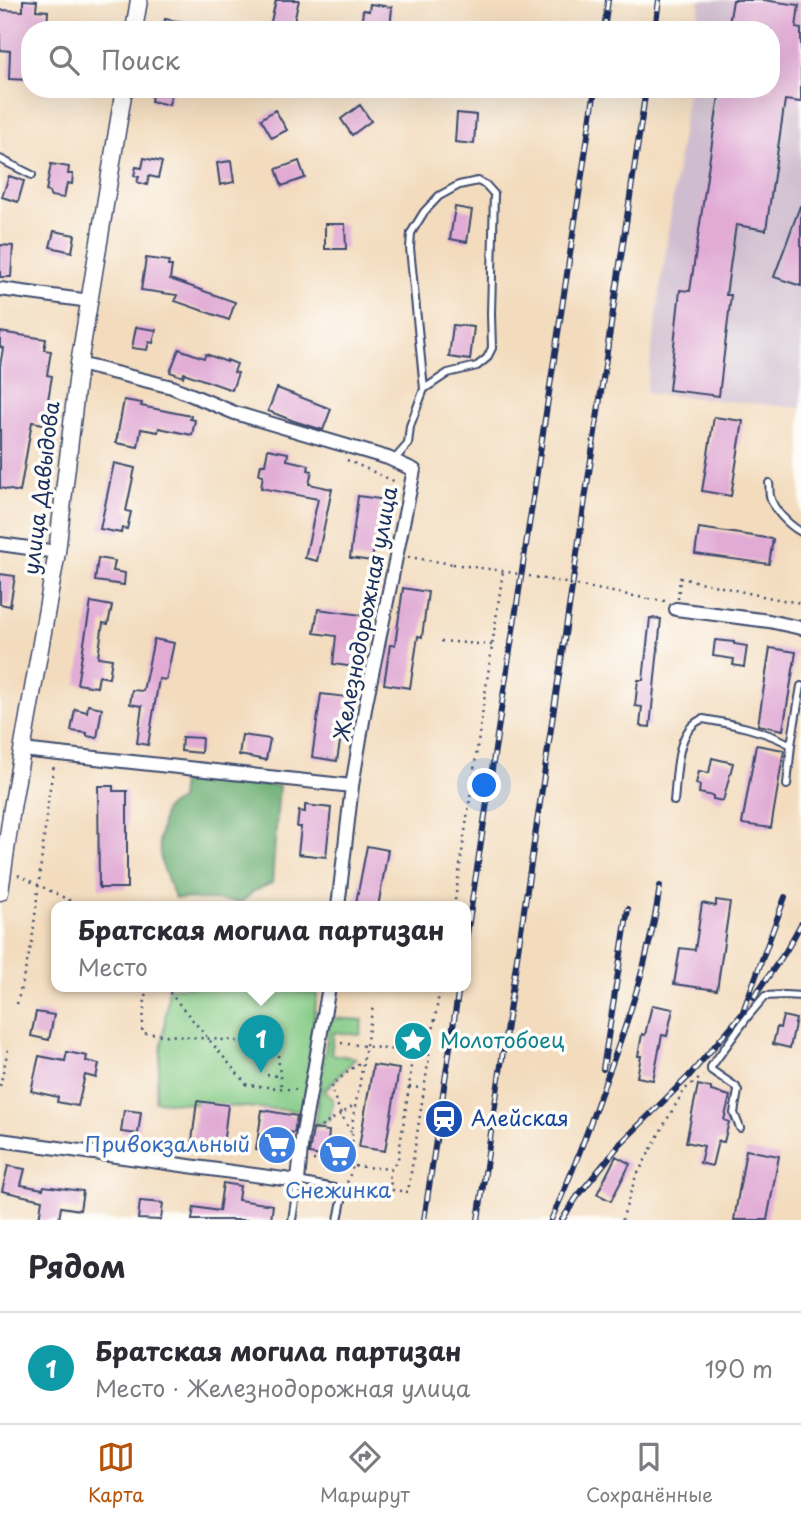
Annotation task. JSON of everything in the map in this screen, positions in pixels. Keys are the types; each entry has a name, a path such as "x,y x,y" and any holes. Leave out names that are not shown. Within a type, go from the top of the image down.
{"main road":[{"path":"136,21 139,0"},
{"name":"улица Давыдова","path":"0,892 6,807 22,750 57,552 79,364 123,98"}],"street":[{"path":"0,289 90,300"},
{"name":"Железнодорожная улица","path":"79,364 172,387 235,413 394,460 414,470 366,703 352,786 339,901"},
{"path":"0,544 57,552"},
{"path":"674,604 801,628"},
{"path":"22,750 352,786"},
{"path":"0,1140 298,1181 328,992"}],"lane":[{"path":"0,159 32,174"},
{"path":"394,460 408,444 410,426 424,389 410,248 411,233 424,212 439,196 459,185 478,181 494,194 492,348 487,358 477,366 448,373 424,389"},
{"path":"769,483 770,498 774,505 791,526 801,532"},
{"path":"788,785 791,744 801,686"},
{"path":"674,801 680,746 696,722 703,719 748,728 791,744"},
{"path":"740,1128 734,1113 738,1091 711,1070 711,1066 765,996 801,996"},
{"path":"292,1220 298,1181 344,1190 338,1220"}],"path":[{"path":"345,459 410,489"},
{"path":"407,549 406,557 503,571 674,604 680,578 801,603"},
{"path":"455,901 503,571"},
{"path":"441,641 492,645"},
{"path":"17,1003 32,942 56,755"},
{"path":"17,874 71,901"},
{"path":"146,992 142,1032 271,1044 278,1054 281,1088"},
{"path":"169,992 247,1085 311,1091"},
{"path":"341,1043 410,1052 411,1071 398,1159 391,1169 390,1179 393,1190 408,1192 439,992"},
{"path":"352,1134 373,1006"},
{"path":"0,1086 9,1045"},
{"path":"344,1190 353,1166 354,1142 331,1089 334,1083 363,1060"},
{"path":"622,1220 635,1179 678,1100 685,1089 711,1070"},
{"path":"267,1075 280,1076"},
{"path":"409,1087 423,1088"},
{"path":"321,1127 356,1104"},
{"path":"300,1158 391,1169"}],"shaded area":[{"path":"700,0 801,0 801,408 646,393 687,98 780,98 780,21 697,21"}],"green space":[{"path":"182,779 279,786 272,883 254,891 243,901 175,898 161,862 159,840 164,811 180,800"},
{"path":"168,992 317,994 303,1111 155,1101"},
{"path":"330,1018 363,1020 360,1035 334,1032 331,1054 356,1058 324,1091 333,1099 330,1120 314,1126"}],"building":[{"path":"23,0 37,1 36,10 48,11 47,21 21,21 21,80 9,79 10,51 0,50 0,10 23,11"},
{"path":"276,0 299,0 294,21 271,21"},
{"path":"733,0 763,0 799,5 796,28 801,29 801,102 785,100 766,230 736,225 726,295 731,295 719,396 669,390 680,290 690,291 719,98 780,98 780,21 730,21"},
{"path":"370,4 392,7 391,21 362,21 363,10 369,11"},
{"path":"152,98 170,98 169,105 151,101"},
{"path":"360,105 371,121 352,135 341,119"},
{"path":"275,110 287,130 272,138 261,119"},
{"path":"457,113 476,115 474,144 455,142"},
{"path":"144,158 162,162 158,178 149,176 147,185 137,182 139,177 134,176 136,167 142,168"},
{"path":"231,161 234,182 220,185 217,163"},
{"path":"299,161 305,178 282,186 276,169"},
{"path":"51,164 69,167 68,174 73,174 72,184 67,183 64,198 50,196 50,192 46,191"},
{"path":"9,176 24,181 18,202 2,197"},
{"path":"801,206 801,286 774,277"},
{"path":"455,207 472,210 467,242 450,239"},
{"path":"325,224 345,224 346,249 325,249"},
{"path":"54,231 75,235 72,252 50,247"},
{"path":"0,245 13,246 11,277 0,277"},
{"path":"146,258 169,261 168,266 172,266 170,279 235,302 229,320 175,301 177,295 141,290"},
{"path":"453,325 474,327 470,360 449,357"},
{"path":"136,327 156,330 153,343 149,342 147,350 132,348"},
{"path":"0,332 46,339 44,350 51,351 47,375 52,376 44,424 32,422 20,492 0,488 0,366 3,348 0,347"},
{"path":"179,349 204,358 206,354 237,364 234,372 238,373 232,390 184,373 183,377 170,372"},
{"path":"277,388 331,409 323,430 268,411"},
{"path":"124,400 191,416 190,419 195,420 192,435 159,428 158,432 141,429 138,447 116,443"},
{"path":"714,417 743,421 731,496 702,491"},
{"path":"268,449 288,453 287,460 309,465 308,470 312,471 309,484 332,489 317,561 305,558 318,499 261,488 263,475 259,474 261,464 265,464"},
{"path":"114,463 135,468 126,511 131,512 127,529 122,528 121,533 100,529"},
{"path":"358,496 380,499 372,561 350,558"},
{"path":"699,528 773,539 769,564 695,554"},
{"path":"98,558 115,561 113,571 125,573 124,585 95,581"},
{"path":"0,574 15,576 10,606 0,604"},
{"path":"403,588 428,592 422,637 418,636 410,688 384,684 390,645 395,645"},
{"path":"91,602 112,606 108,624 103,623 98,657 112,659 109,678 99,676 97,687 77,684"},
{"path":"318,609 362,615 355,667 333,664 336,636 314,633"},
{"path":"650,618 661,619 650,727 640,726 642,707 635,706 638,680 643,680"},
{"path":"154,639 174,643 166,680 159,679 148,745 137,743 142,706 130,704 132,690 143,691"},
{"path":"715,640 747,646 744,667 733,665 734,659 713,656"},
{"path":"770,648 796,652 783,730 758,725"},
{"path":"321,694 347,697 337,761 312,757"},
{"path":"88,705 102,708 97,738 87,736 87,733 71,731 75,709 87,712"},
{"path":"242,735 270,739 266,760 239,755"},
{"path":"182,737 202,738 201,753 181,751"},
{"path":"756,745 784,750 771,828 742,824"},
{"path":"712,758 733,763 723,801 699,793 700,785 696,784 699,771 709,773"},
{"path":"98,786 113,786 113,791 127,791 127,888 99,888"},
{"path":"305,805 331,808 326,857 298,854 301,827 297,827 299,811 305,812"},
{"path":"367,846 388,850 379,901 356,901"},
{"path":"716,900 730,902 717,990 674,984 680,948 695,950 702,903 716,906"},
{"path":"652,1005 673,1009 667,1036 662,1035 653,1080 637,1077 642,1034 645,1035"},
{"path":"36,1012 54,1015 49,1040 31,1036"},
{"path":"783,1016 796,1019 790,1048 773,1044"},
{"path":"67,1052 87,1056 86,1061 99,1064 96,1078 85,1075 78,1106 57,1102 58,1097 31,1091 39,1056 65,1061"},
{"path":"373,1065 399,1069 385,1151 359,1147"},
{"path":"698,1085 730,1096 724,1120 729,1122 724,1142 718,1141 712,1166 700,1163 704,1146 686,1142"},
{"path":"197,1101 228,1105 223,1145 192,1141"},
{"path":"124,1110 141,1112 138,1134 121,1132"},
{"path":"262,1110 297,1116 294,1133 287,1132 283,1154 256,1150"},
{"path":"313,1129 329,1131 328,1144 348,1146 346,1160 309,1154"},
{"path":"746,1150 779,1156 767,1220 734,1220"},
{"path":"616,1156 630,1164 611,1201 597,1194"},
{"path":"8,1166 25,1169 21,1185 83,1191 80,1210 61,1207 59,1220 39,1220 42,1200 2,1191"},
{"path":"223,1183 240,1186 238,1200 273,1205 271,1220 192,1220 194,1207 219,1211"},
{"path":"140,1201 163,1203 161,1220 138,1219"}],"railway":[{"path":"605,21 608,0"},
{"path":"656,21 659,0"},
{"path":"471,908 594,98"},
{"path":"478,1220 645,98"},
{"path":"551,1220 583,1143 628,1019 650,940 660,886"},
{"path":"562,1220 620,1144 688,1077 742,1014 785,897"},
{"path":"603,1069 628,909"},
{"path":"754,997 801,924"},
{"path":"424,1220 458,992"}],"place":[{"name":"Молотобоец","path":"413,1041"},
{"name":"Братская могила партизан","path":"261,1073"},
{"name":"Алейская","path":"444,1119"},
{"name":"Привокзальный","path":"277,1145"},
{"name":"Снежинка","path":"338,1154"}]}
